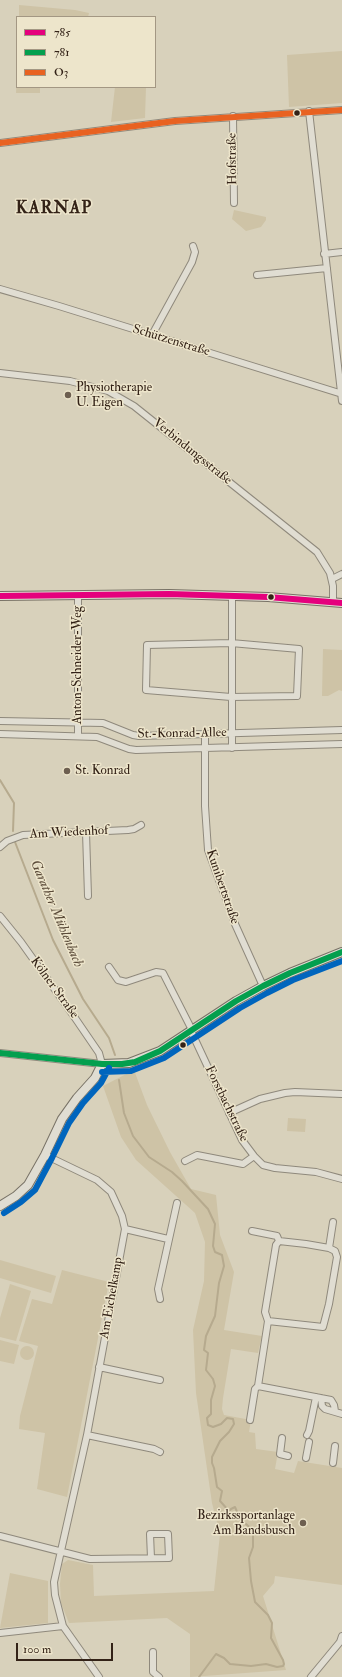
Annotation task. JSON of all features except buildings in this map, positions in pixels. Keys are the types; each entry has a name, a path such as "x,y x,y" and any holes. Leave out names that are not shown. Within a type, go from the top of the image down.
{"street":[{"name":"Hofstraße","path":"0,143 232,116 342,110"},
{"path":"309,111 324,254 327,268 342,401"},
{"name":"Hofstraße","path":"232,116 234,202"},
{"path":"152,335 192,262 196,252 193,246"},
{"path":"324,254 342,252"},
{"path":"257,275 327,268"},
{"name":"Schützenstraße","path":"0,289 341,394"},
{"name":"Verbindungsstraße","path":"0,374 70,381 108,391 134,406 317,552 327,567 332,579 333,602"},
{"path":"332,579 342,574"},
{"path":"0,596 169,594 232,596 342,603"},
{"name":"Anton-Schneider-Weg","path":"78,595 78,735"},
{"path":"232,596 232,748"},
{"path":"231,643 299,649 297,696 231,696 146,690 147,645 231,643"},
{"name":"St.-Konrad-Allee","path":"0,721 79,722 107,724 129,734 139,736 342,730"},
{"name":"St.-Konrad-Allee","path":"0,734 78,735 97,737 132,750 342,744"},
{"name":"Kunibertstraße","path":"205,734 204,749 208,850 235,924 263,986"},
{"name":"Am Wiedenhof","path":"0,847 7,841 23,835 128,830 134,829 141,825"},
{"path":"86,832 88,896"},
{"name":"Kölner Straße","path":"0,916 21,942 99,1053 102,1064"},
{"path":"0,1053 102,1064 122,1064 140,1060 160,1051 236,1001 263,986 290,973 342,952"},
{"name":"Forstbachstraße","path":"109,967 118,980 126,982 156,972 163,973 192,1031 242,1140 263,1165 275,1168 316,1172 342,1179"},
{"path":"0,1206 16,1196 28,1185 45,1155 62,1119 77,1098 95,1078 102,1064"},
{"path":"229,1113 260,1099 285,1093 342,1094"},
{"name":"Am Eichelkamp","path":"45,1155 98,1180 111,1192 122,1216 124,1229 87,1435 54,1582 57,1608 63,1626 100,1677"},
{"path":"185,1161 197,1155 243,1164 254,1156"},
{"path":"160,1300 158,1289 177,1203"},
{"path":"329,1248 333,1222"},
{"path":"124,1229 168,1239"},
{"path":"250,1420 255,1389 258,1386 268,1321 265,1312 276,1245 278,1241 277,1236 252,1231"},
{"path":"268,1321 323,1327 329,1304 337,1257 335,1251 329,1248 278,1241"},
{"path":"100,1367 160,1380"},
{"path":"258,1386 331,1400 335,1411"},
{"path":"318,1398 325,1409 342,1414"},
{"path":"307,1435 318,1398"},
{"path":"87,1435 154,1449 160,1452"},
{"path":"282,1438 280,1454 288,1456"},
{"path":"306,1458 309,1442"},
{"path":"333,1463 335,1446"},
{"path":"0,1536 90,1559 169,1558 168,1534 150,1534 151,1558"},
{"path":"0,1633 63,1626"},
{"path":"311,1677 340,1642 342,1636"},
{"path":"153,1652 153,1672 159,1677"}],"shaded area":[{"path":"19,5 75,10 89,13 88,16 19,16"},
{"path":"342,51 342,103 289,107 287,55"},
{"path":"16,88 40,88 40,93 16,93"},
{"path":"115,88 146,88 145,118 111,122"},
{"path":"234,210 266,217 266,220 261,227 246,231 232,219"},
{"path":"323,649 342,650 342,691 339,690 328,696 322,696"},
{"path":"134,1070 147,1105 170,1152 191,1189 216,1195 220,1235 234,1272 224,1330 262,1336 258,1353 231,1349 223,1398 222,1409 224,1415 251,1420 249,1432 255,1433 256,1449 278,1452 275,1469 294,1473 298,1461 342,1468 342,1585 275,1576 274,1583 263,1596 286,1670 190,1677 190,1634 167,1618 69,1623 61,1603 60,1584 62,1564 68,1560 93,1565 94,1596 214,1591 220,1534 212,1503 196,1393 193,1330 204,1281 205,1242 195,1213 136,1160 121,1137 103,1086"},
{"path":"288,1118 306,1119 305,1132 287,1131"},
{"path":"0,1260 56,1276 51,1293 0,1278"},
{"path":"62,1270 109,1282 67,1497 37,1489 45,1433 19,1429 20,1416 38,1346 19,1341 32,1299 52,1304"},
{"path":"10,1284 31,1291 16,1341 0,1337 0,1318"},
{"path":"0,1340 19,1345 14,1364 0,1361"},
{"path":"24,1346 30,1346 34,1350 34,1356 30,1360 24,1360 20,1356 20,1350"},
{"path":"10,1573 48,1581 48,1623 0,1628"}],"waterway":[{"name":"Garather Mühlenbach","path":"0,780 14,803 13,831"},
{"name":"Garather Mühlenbach","path":"15,842 53,940 83,999 109,1038 115,1055"},
{"name":"Garather Mühlenbach","path":"119,1080 124,1113 133,1136 149,1157 172,1172 182,1181 208,1209 215,1224 213,1246 215,1252 222,1255 224,1266 219,1283 215,1316 206,1336 204,1350 208,1353 206,1370 213,1379 215,1386 211,1400 211,1414 207,1418 208,1425 213,1427 221,1424 227,1418 233,1419 234,1424 229,1432 220,1441 212,1457 212,1463 217,1487 222,1491 220,1501 229,1511 235,1507 240,1519 253,1530 253,1547 249,1558 255,1602 268,1615 272,1623 271,1638 284,1664 283,1666 277,1667 266,1664 251,1666 230,1664 224,1658 216,1654 199,1677"}],"transit line":[{"name":"O3","path":"0,143 175,121 342,110"},
{"name":"785","path":"0,596 169,594 268,597 342,603"},
{"name":"781","path":"0,1053 102,1064 122,1064 135,1062 160,1051 236,1001 263,986 290,973 342,952"},
{"path":"102,1072 131,1071 164,1058 240,1008 267,993 293,980 342,961"},
{"path":"4,1213 21,1202 35,1190 69,1123 83,1103 101,1083 109,1068"}],"place":[{"name":"Physiotherapie U. Eigen","path":"68,395"},
{"name":"St. Konrad","path":"67,771"},
{"name":"Bezirkssportanlage Am Bandsbusch","path":"303,1523"}],"district":[{"name":"KARNAP","path":"54,209"}]}
